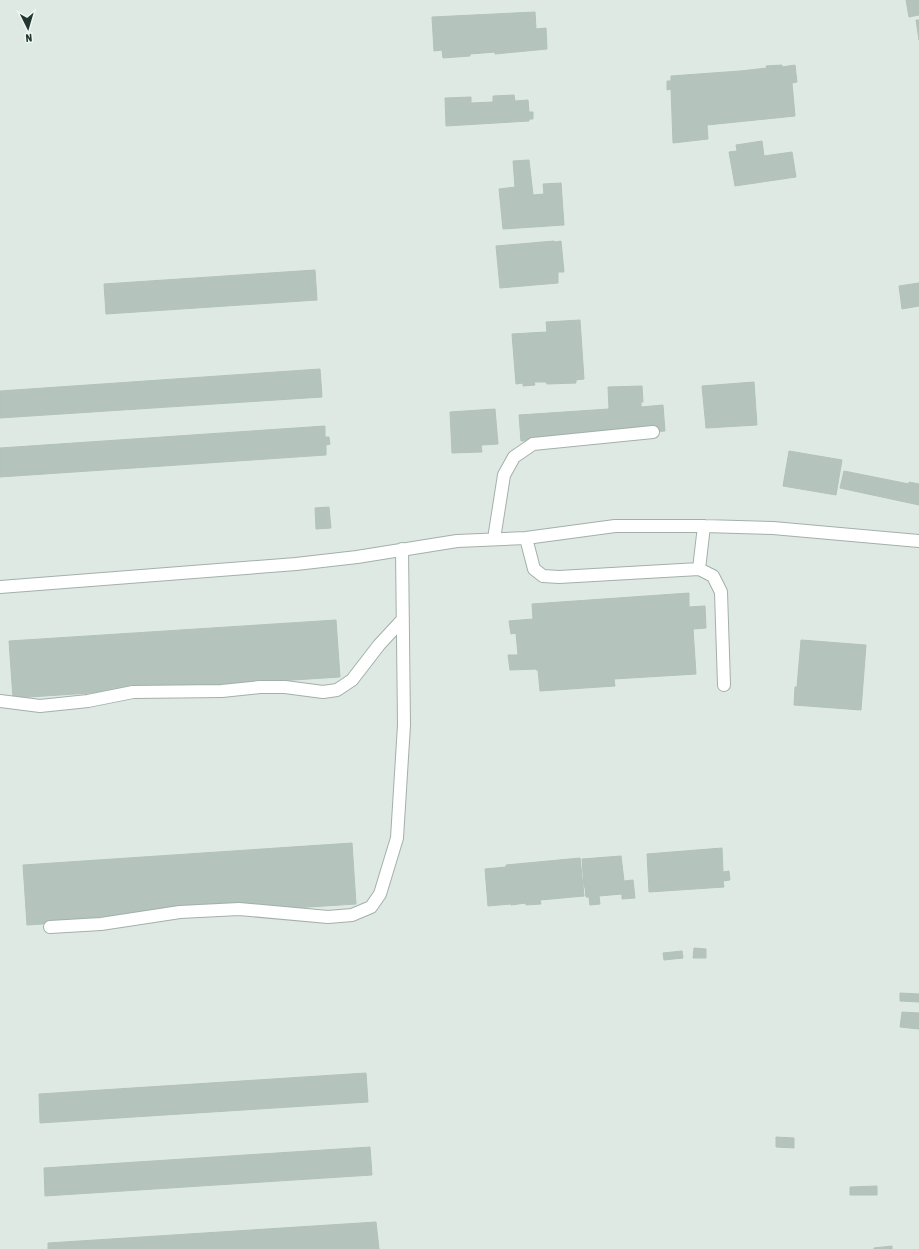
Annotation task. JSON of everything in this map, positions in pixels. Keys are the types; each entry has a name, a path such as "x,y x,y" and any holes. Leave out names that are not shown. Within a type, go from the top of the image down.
{"lane":[{"path":"494,539 504,475 514,456 533,444 653,432"},
{"path":"0,588 296,564 357,557 457,541 526,538 615,526 774,528 919,541"},
{"path":"699,569 704,526"},
{"path":"526,538 534,569 543,576 559,577 699,569 713,576 721,592 724,685"},
{"path":"50,927 101,924 180,912 239,909 328,917 352,915 371,908 380,894 397,838 404,725 402,549"},
{"path":"0,701 40,706 88,701 133,692 222,691 260,687 285,687 323,692 337,690 352,680 379,645 403,619"}],"building":[{"path":"906,0 919,0 919,15 909,17"},
{"path":"535,12 536,29 546,28 547,49 495,54 495,52 470,54 470,56 443,58 442,50 434,51 432,17"},
{"path":"916,20 919,20 919,40"},
{"path":"782,65 782,67 795,65 797,82 792,83 795,116 707,125 708,139 673,143 671,89 667,90 667,81 671,81 671,76 740,71 767,68 766,66"},
{"path":"514,95 515,101 528,100 529,112 533,112 533,119 529,119 529,121 446,126 445,98 471,97 471,103 493,102 493,96"},
{"path":"762,141 764,156 792,152 796,177 735,186 729,152 737,151 736,145"},
{"path":"529,160 533,195 544,194 543,184 561,183 564,225 503,229 499,189 515,187 513,161"},
{"path":"561,241 564,272 558,272 558,283 500,288 496,246"},
{"path":"315,270 317,300 106,314 104,284"},
{"path":"919,283 919,306 902,309 899,286"},
{"path":"580,320 584,379 576,380 576,383 547,384 546,382 534,382 535,385 523,386 523,383 516,384 512,334 547,332 546,322"},
{"path":"320,369 322,397 0,418 0,391"},
{"path":"754,382 757,425 706,428 702,386"},
{"path":"642,386 643,402 641,402 641,407 663,405 665,431 521,441 519,415 609,409 608,387"},
{"path":"495,409 498,444 481,445 482,452 452,453 450,412"},
{"path":"325,426 325,437 329,437 330,444 326,445 326,455 0,477 0,448"},
{"path":"789,451 842,460 836,495 783,486"},
{"path":"844,471 909,484 909,482 919,484 919,505 840,488"},
{"path":"329,507 331,528 316,529 315,508"},
{"path":"689,593 689,607 705,606 706,628 693,629 696,674 614,679 615,686 540,691 538,670 510,670 508,655 518,655 516,633 511,634 509,621 533,619 532,604"},
{"path":"336,620 340,677 13,698 9,641"},
{"path":"801,640 866,645 861,710 794,705"},
{"path":"352,843 356,904 27,925 23,865"},
{"path":"722,848 723,872 729,871 730,880 723,881 724,887 649,892 647,854"},
{"path":"621,856 624,881 633,880 635,898 622,899 622,894 599,896 600,904 590,905 589,897 586,897 584,887 582,859"},
{"path":"580,858 584,896 540,900 541,904 526,905 526,903 488,906 485,869 506,867 506,865"},
{"path":"694,948 706,949 706,958 693,958"},
{"path":"682,951 683,958 664,960 663,953"},
{"path":"900,993 919,994 919,1002 900,1001"},
{"path":"902,1012 919,1013 919,1029 900,1027"},
{"path":"366,1073 368,1102 40,1123 39,1094"},
{"path":"776,1137 794,1138 794,1148 776,1147"},
{"path":"370,1147 372,1175 45,1196 44,1168"},
{"path":"877,1186 877,1195 850,1195 850,1187"},
{"path":"376,1222 379,1249 48,1249 48,1243"},
{"path":"892,1246 892,1249 874,1249 874,1248"}]}
